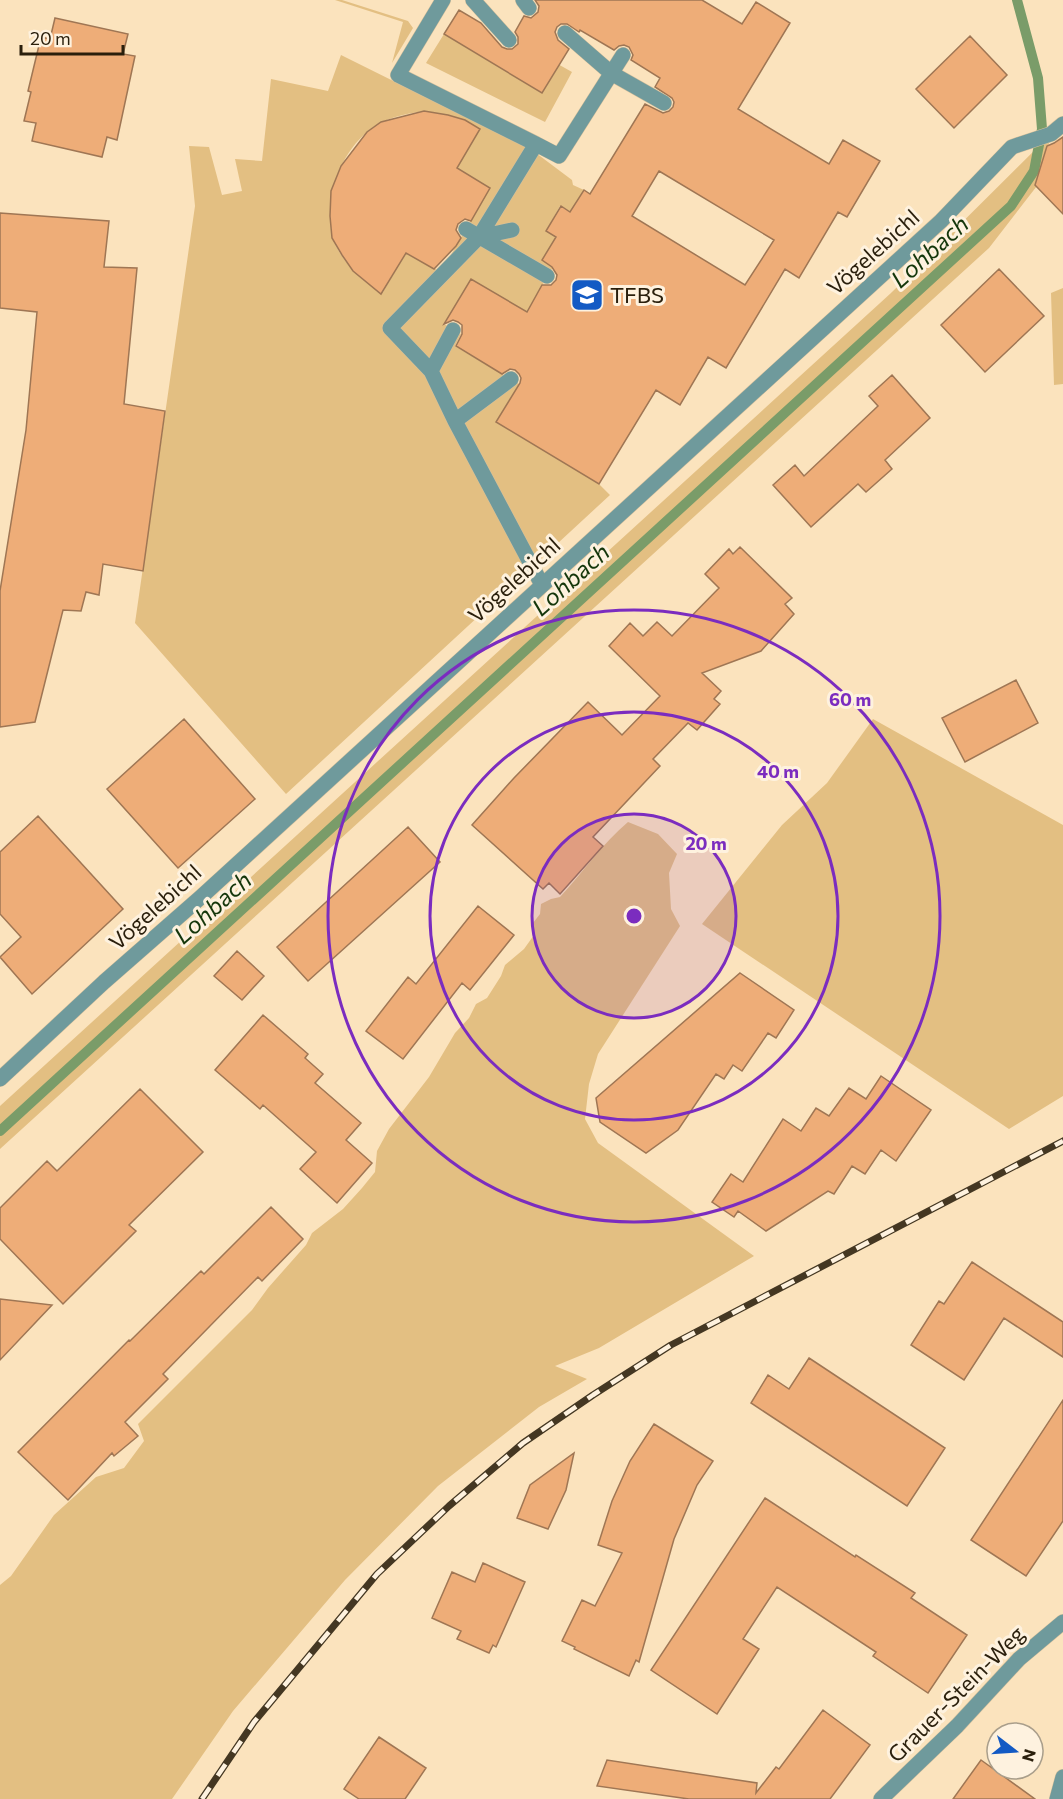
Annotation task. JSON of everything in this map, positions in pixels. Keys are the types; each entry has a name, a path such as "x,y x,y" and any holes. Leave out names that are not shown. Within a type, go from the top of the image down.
{"street":[{"path":"444,0 398,75 559,156 623,55"},
{"path":"473,0 509,40"},
{"path":"565,33 611,73 664,103"},
{"name":"Vögelebichl","path":"0,1079 940,221 1012,147 1057,129"},
{"path":"536,144 473,233 390,328 431,371 542,585"},
{"path":"473,233 512,230"},
{"path":"473,233 547,276"},
{"path":"431,371 453,330"},
{"path":"455,421 511,379"},
{"name":"Grauer-Stein-Weg","path":"882,1799 957,1726 1019,1659 1063,1622"},
{"path":"1057,1799 1063,1777"}],"shaded area":[{"path":"335,0 342,0 408,21 413,28 392,63 403,22"},
{"path":"444,34 542,93 557,69 556,63 572,72 545,122 426,63"},
{"path":"341,55 532,150 572,180 573,185 584,190 571,212 560,206 546,231 556,237 542,260 553,267 540,289 540,320 471,279 444,324 461,334 455,346 519,384 496,422 599,484 610,495 286,794 135,623 195,206 189,146 209,147 222,195 242,191 235,159 262,161 271,79 328,91","holes":["424,111 460,119 480,129 457,168 489,189 441,272 406,253 383,292 360,277 337,247 331,231 331,200 343,162 358,140 380,123 394,117"]},
{"path":"1051,134 1040,182 989,248 0,1149 0,1106 891,293"},
{"path":"1063,288 1063,384 1054,385 1051,293"},
{"path":"873,719 1063,825 1063,1096 1009,1129 702,924 782,825 827,783"},
{"path":"628,822 658,834 677,854 669,873 671,909 680,926 598,1054 589,1084 585,1119 598,1143 754,1256 599,1348 555,1366 587,1379 539,1407 438,1486 345,1580 233,1711 172,1799 0,1799 0,1585 11,1576 54,1515 96,1477 124,1468 144,1441 138,1424 252,1310 306,1245 312,1233 343,1209 362,1188 375,1172 377,1151 389,1129 429,1077 455,1033 469,1018 476,1004 487,998 505,965 524,949 534,935 533,923 540,914 541,904 560,897"}],"building":[{"path":"535,0 702,0 742,24 756,2 790,23 738,109 829,164 843,140 880,161 847,217 838,212 799,278 785,269 726,368 708,357 680,405 656,390 599,484 496,422 520,383 519,374 510,369 502,374 456,346 462,334 462,325 453,320 444,324 471,279 527,312 542,285 551,285 556,280 557,275 552,267 542,260 556,237 546,231 561,206 570,212 584,190 590,194 645,104 663,113 673,107 672,98 655,87 660,78 631,60 633,55 629,47 619,46 614,50 567,24 561,24 555,32 558,40 569,49 542,93 444,34 459,10 481,23 502,47 512,49 518,44 515,32 524,16 531,18 538,12 539,6","holes":["659,171 774,240 745,285 632,216"]},
{"path":"55,18 128,34 123,54 135,56 117,140 107,137 102,157 32,141 36,123 24,121 31,92 28,91 41,37 50,39"},
{"path":"970,36 1007,75 954,128 916,89"},
{"path":"424,111 465,120 480,129 457,168 490,188 471,221 465,219 458,224 456,230 461,238 434,269 406,253 381,294 353,271 332,238 331,191 341,166 367,132 381,122"},
{"path":"1063,137 1063,214 1035,185 1047,146"},
{"path":"0,213 109,221 104,267 137,268 124,404 165,411 143,571 103,564 99,595 86,592 81,611 63,610 35,722 0,727 0,591 26,430 37,312 0,308"},
{"path":"999,269 1044,316 985,372 941,325"},
{"path":"892,375 930,418 885,460 892,469 866,492 858,484 811,527 773,485 795,465 804,476 878,406 869,396"},
{"path":"740,547 792,598 785,604 794,614 761,651 702,673 721,691 714,699 720,704 697,730 688,723 653,759 660,766 593,837 603,846 560,894 549,883 543,889 472,825 588,702 622,735 660,696 609,646 630,623 643,636 657,622 672,636 719,588 705,574 729,549 733,554"},
{"path":"1016,680 1038,723 965,762 942,718"},
{"path":"184,719 255,799 178,868 107,789"},
{"path":"38,816 123,909 32,994 0,957 21,937 0,914 0,852"},
{"path":"408,827 440,862 308,981 277,947"},
{"path":"478,906 514,935 470,990 462,983 403,1059 366,1031 408,977 416,984"},
{"path":"237,951 264,976 242,1000 214,976"},
{"path":"740,973 794,1010 776,1038 768,1033 742,1071 733,1065 724,1079 716,1074 678,1130 646,1153 600,1122 596,1098"},
{"path":"263,1015 308,1054 305,1058 323,1074 315,1083 361,1123 346,1140 372,1163 337,1203 300,1169 316,1152 263,1105 260,1109 215,1070"},
{"path":"881,1076 931,1110 896,1161 881,1150 865,1174 852,1166 834,1194 828,1191 766,1231 738,1211 734,1217 712,1202 731,1174 743,1182 783,1119 801,1131 816,1108 829,1116 849,1088 866,1099"},
{"path":"140,1089 203,1152 129,1225 136,1231 63,1304 0,1239 0,1208 47,1161 57,1171"},
{"path":"271,1207 303,1239 262,1281 258,1277 163,1374 168,1379 125,1422 138,1436 114,1456 112,1453 68,1500 18,1452 129,1340 201,1271 204,1274"},
{"path":"972,1262 1063,1322 1063,1357 1004,1318 964,1380 911,1345 939,1301 944,1304"},
{"path":"0,1299 52,1305 0,1360"},
{"path":"809,1358 945,1448 907,1506 751,1403 768,1375 789,1389"},
{"path":"1063,1400 1063,1521 1026,1576 971,1540"},
{"path":"654,1424 713,1461 697,1485 674,1539 639,1662 636,1660 629,1676 562,1641 582,1600 595,1606 622,1553 598,1545 612,1501 630,1461"},
{"path":"574,1453 566,1490 548,1529 517,1518 530,1485"},
{"path":"765,1498 915,1593 911,1598 967,1635 928,1693 873,1656 876,1652 777,1587 743,1639 759,1649 717,1714 651,1670"},
{"path":"483,1563 525,1582 496,1647 493,1645 489,1653 457,1639 461,1631 432,1618 452,1572 475,1582"},
{"path":"823,1710 870,1745 830,1799 689,1799 597,1786 607,1760 757,1783 756,1793 776,1767 779,1769"},
{"path":"379,1737 426,1768 405,1799 359,1799 344,1789"},
{"path":"981,1760 985,1763 985,1781 1010,1781 1035,1799 953,1799"}],"waterway":[{"name":"Lohbach","path":"0,1131 1011,206 1034,171 1042,129 1038,78 1017,0"}],"railway":[{"path":"202,1799 254,1722 377,1574 449,1506 523,1443 671,1345 1063,1141"}],"place":[{"name":"TFBS","path":"587,295"}]}
